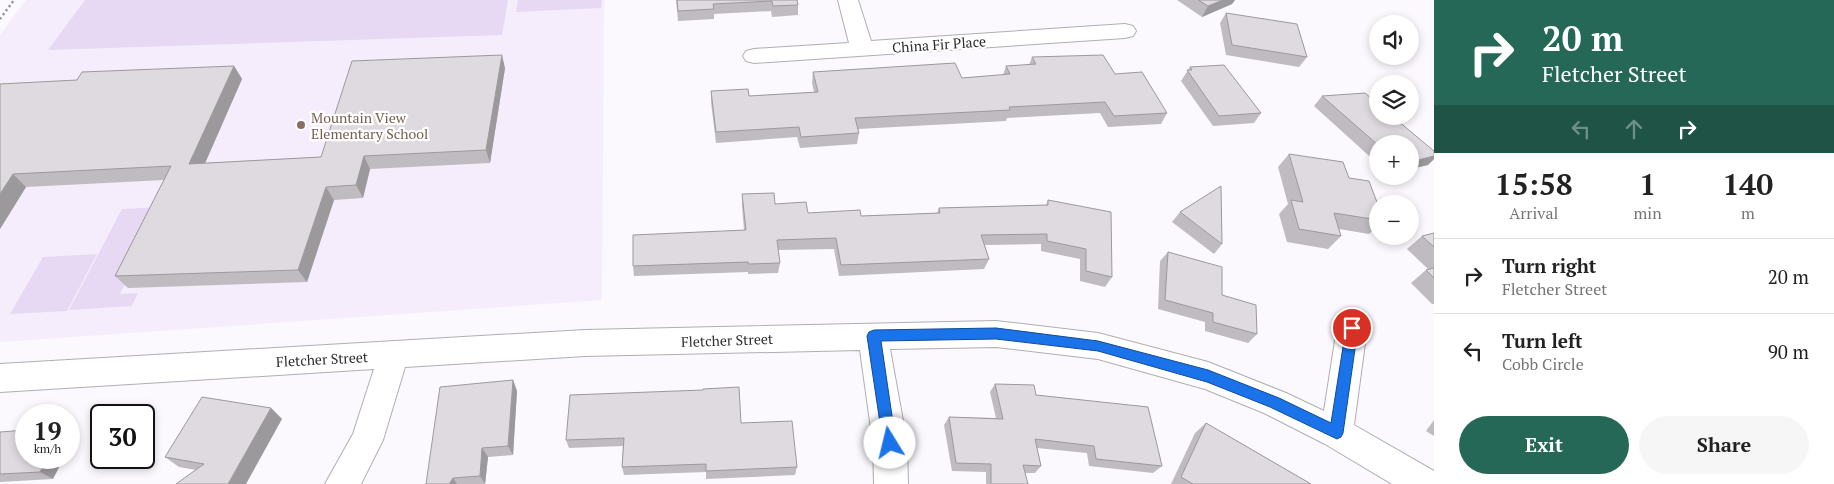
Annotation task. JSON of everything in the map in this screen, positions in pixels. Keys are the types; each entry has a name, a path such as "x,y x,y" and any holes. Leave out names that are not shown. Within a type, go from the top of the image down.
{"street":[{"path":"848,0 862,49"},
{"name":"China Fir Place","path":"754,56 1125,31"},
{"path":"1337,433 1352,328"},
{"name":"Fletcher Street","path":"0,378 585,343 996,334 1098,346 1208,376 1275,403 1337,433 1424,484"},
{"path":"874,336 890,443 891,484"},
{"path":"342,484 367,440 394,354"}],"path":[{"path":"0,19 14,0"}],"shaded area":[{"name":"Mountain View Elementary School","path":"26,0 604,0 602,300 0,342 0,35"},
{"path":"85,0 508,0 502,35 48,50"},
{"path":"518,0 602,0 601,8 516,12"},
{"path":"162,207 120,294 138,293 132,306 69,310 122,209"},
{"path":"97,254 67,311 10,314 43,257"}],"building":[{"path":"677,0 797,0 798,5 773,6 772,1 713,4 714,9 678,11"},
{"path":"1198,0 1223,0 1208,6"},
{"path":"1226,13 1297,24 1307,57 1232,45"},
{"path":"502,55 486,150 364,156 356,185 326,187 298,270 115,276 171,166 13,174 0,194 0,84 77,80 82,72 234,66 189,164 321,157 352,61"},
{"path":"1103,55 1115,74 1142,72 1167,113 1114,116 1105,102 1009,107 1010,110 855,118 859,133 801,137 799,127 716,132 711,91 748,89 749,96 818,92 813,72 955,63 962,78 1010,74 1006,66 1036,64 1032,57"},
{"path":"1224,65 1261,113 1219,116 1187,70 1192,70 1190,67"},
{"path":"1365,93 1369,96 1369,125 1403,125 1415,135 1369,135 1369,137 1322,96"},
{"path":"1419,138 1434,151 1434,156 1419,160"},
{"path":"1289,154 1343,162 1349,178 1369,181 1374,195 1369,195 1369,219 1334,213 1341,236 1299,229 1291,200 1303,202"},
{"path":"1221,186 1222,244 1180,212"},
{"path":"774,193 775,204 806,202 808,213 860,210 861,216 940,213 939,208 1048,205 1048,200 1111,212 1112,277 1086,271 1086,249 1047,241 1047,234 981,235 989,259 841,265 836,238 777,240 780,263 749,264 748,262 633,266 633,235 746,230 742,194"},
{"path":"1434,233 1434,247 1422,236"},
{"path":"1168,252 1222,267 1222,295 1256,305 1257,334 1213,322 1213,313 1165,300"},
{"path":"1434,268 1434,278 1426,270"},
{"path":"513,380 508,446 482,448 480,476 453,478 449,484 426,484 440,387"},
{"path":"995,384 1034,385 1036,395 1148,407 1162,466 1096,459 1094,446 1035,439 1041,466 1023,465 1028,484 991,484 991,464 956,463 949,417 1003,419"},
{"path":"739,387 741,423 792,421 797,467 706,471 706,464 622,467 624,438 566,440 570,395"},
{"path":"202,397 271,408 228,484 176,484 204,464 165,457"},
{"path":"1206,423 1311,484 1193,484 1181,477"},
{"path":"15,431 15,469 42,469 40,472 0,474 0,432"}],"place":[{"name":"Mountain View Elementary School","path":"301,125"}],"route":[{"path":"890,443 874,336 996,334 1098,346 1208,376 1275,403 1337,433 1352,328"}]}
